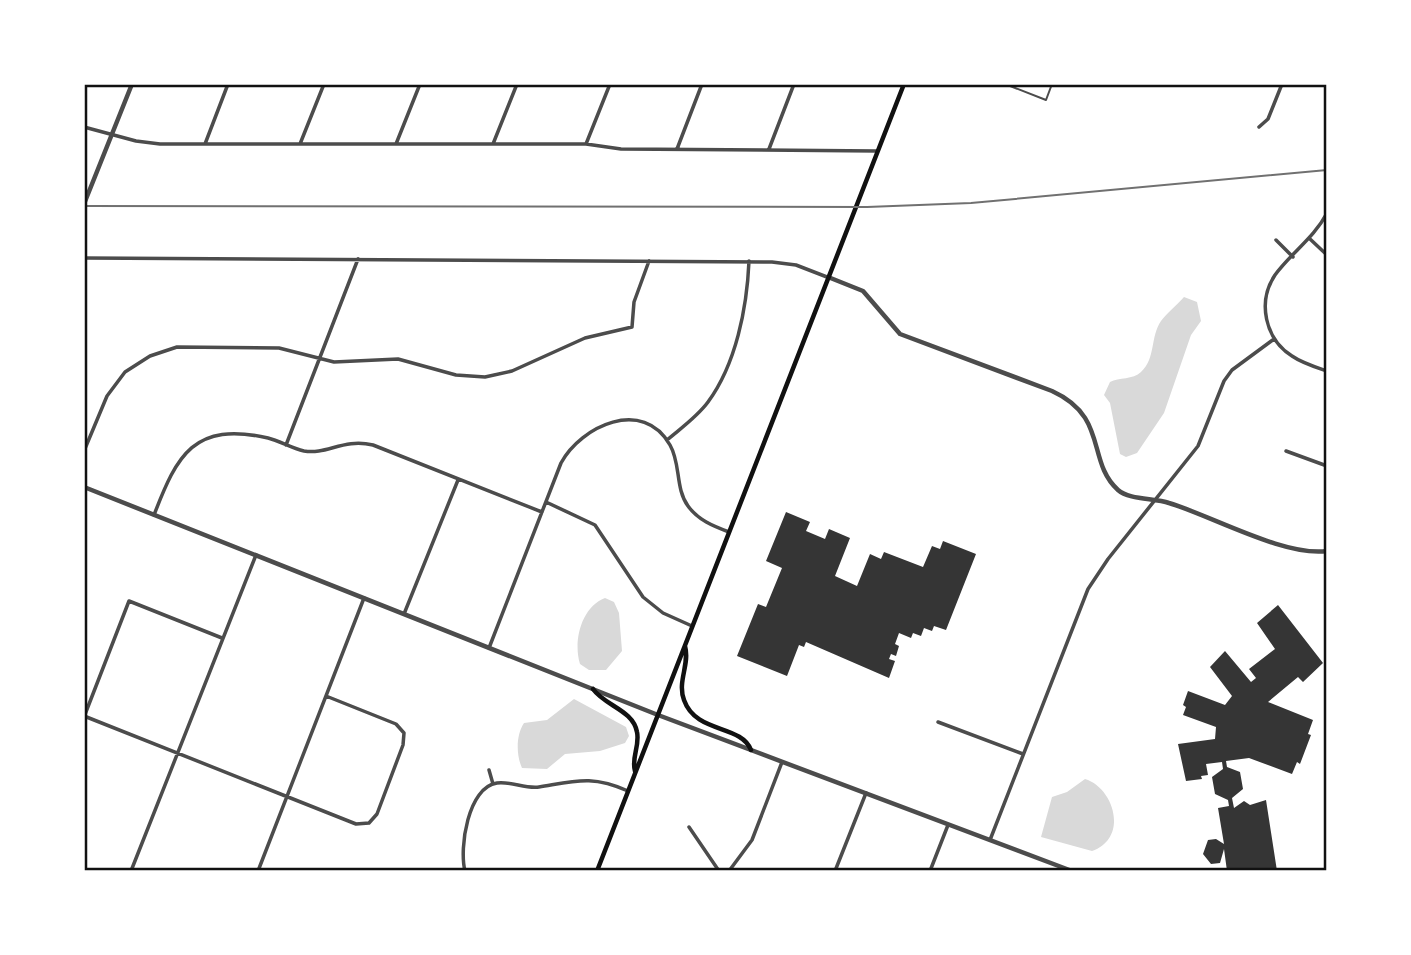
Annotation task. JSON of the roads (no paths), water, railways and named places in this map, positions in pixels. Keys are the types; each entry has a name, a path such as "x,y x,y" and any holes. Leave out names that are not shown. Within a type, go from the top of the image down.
{"main road":[{"path":"597,871 904,84"},
{"path":"685,645 687,654 681,682 687,707 707,725 743,739 751,750"},
{"path":"593,689 605,702 629,716 635,726 638,743 633,764 636,772"}],"street":[{"path":"84,204 132,84"},
{"path":"205,144 228,84"},
{"path":"300,144 324,84"},
{"path":"396,144 420,84"},
{"path":"493,144 517,84"},
{"path":"586,144 610,84"},
{"path":"677,149 702,84"},
{"path":"769,149 794,84"},
{"path":"1259,127 1268,119 1282,84"},
{"path":"84,128 113,133 148,144 586,144 621,149 877,152"},
{"path":"1327,213 1310,239 1274,277 1266,297 1266,319 1274,339 1294,358 1327,371"},
{"path":"1310,239 1327,255"},
{"path":"1276,240 1293,257"},
{"path":"84,258 784,262 827,276 863,292 900,334 1063,396 1082,412 1108,476 1117,490 1124,495 1156,499 1296,550 1327,551"},
{"path":"286,444 358,259"},
{"path":"84,451 115,383 136,363 163,351 193,346 262,346 296,351 334,362 398,359 470,377 499,375 564,345 632,327 634,302 649,261"},
{"path":"667,440 699,412 720,380 744,316 749,261"},
{"path":"990,840 1088,589 1198,446 1224,381 1232,370 1274,339"},
{"path":"489,648 561,463 577,439 597,426 622,421 649,425 667,440 688,505 703,520 729,532"},
{"path":"154,515 170,473 183,453 214,437 247,435 313,451 340,443 362,442 542,512"},
{"path":"1286,450 1327,466"},
{"path":"404,614 459,479"},
{"path":"84,487 658,715 990,840 1058,869 1072,871"},
{"path":"546,502 596,525 643,597 663,613 692,626"},
{"path":"131,871 256,555"},
{"path":"258,871 364,598"},
{"path":"222,638 130,601 84,717 356,824 369,823 377,814 403,745 404,733 396,724 326,696"},
{"path":"938,722 1023,754"},
{"path":"729,871 752,840 782,762"},
{"path":"489,770 493,784"},
{"path":"465,871 461,850 465,829 478,796 493,784 529,788 590,779 628,791"},
{"path":"835,871 866,793"},
{"path":"930,871 948,825"},
{"path":"689,827 719,871"}],"lane":[{"path":"1005,84 1046,100 1052,84"}],"railway":[{"path":"84,206 867,207 971,203 1327,170"}]}
